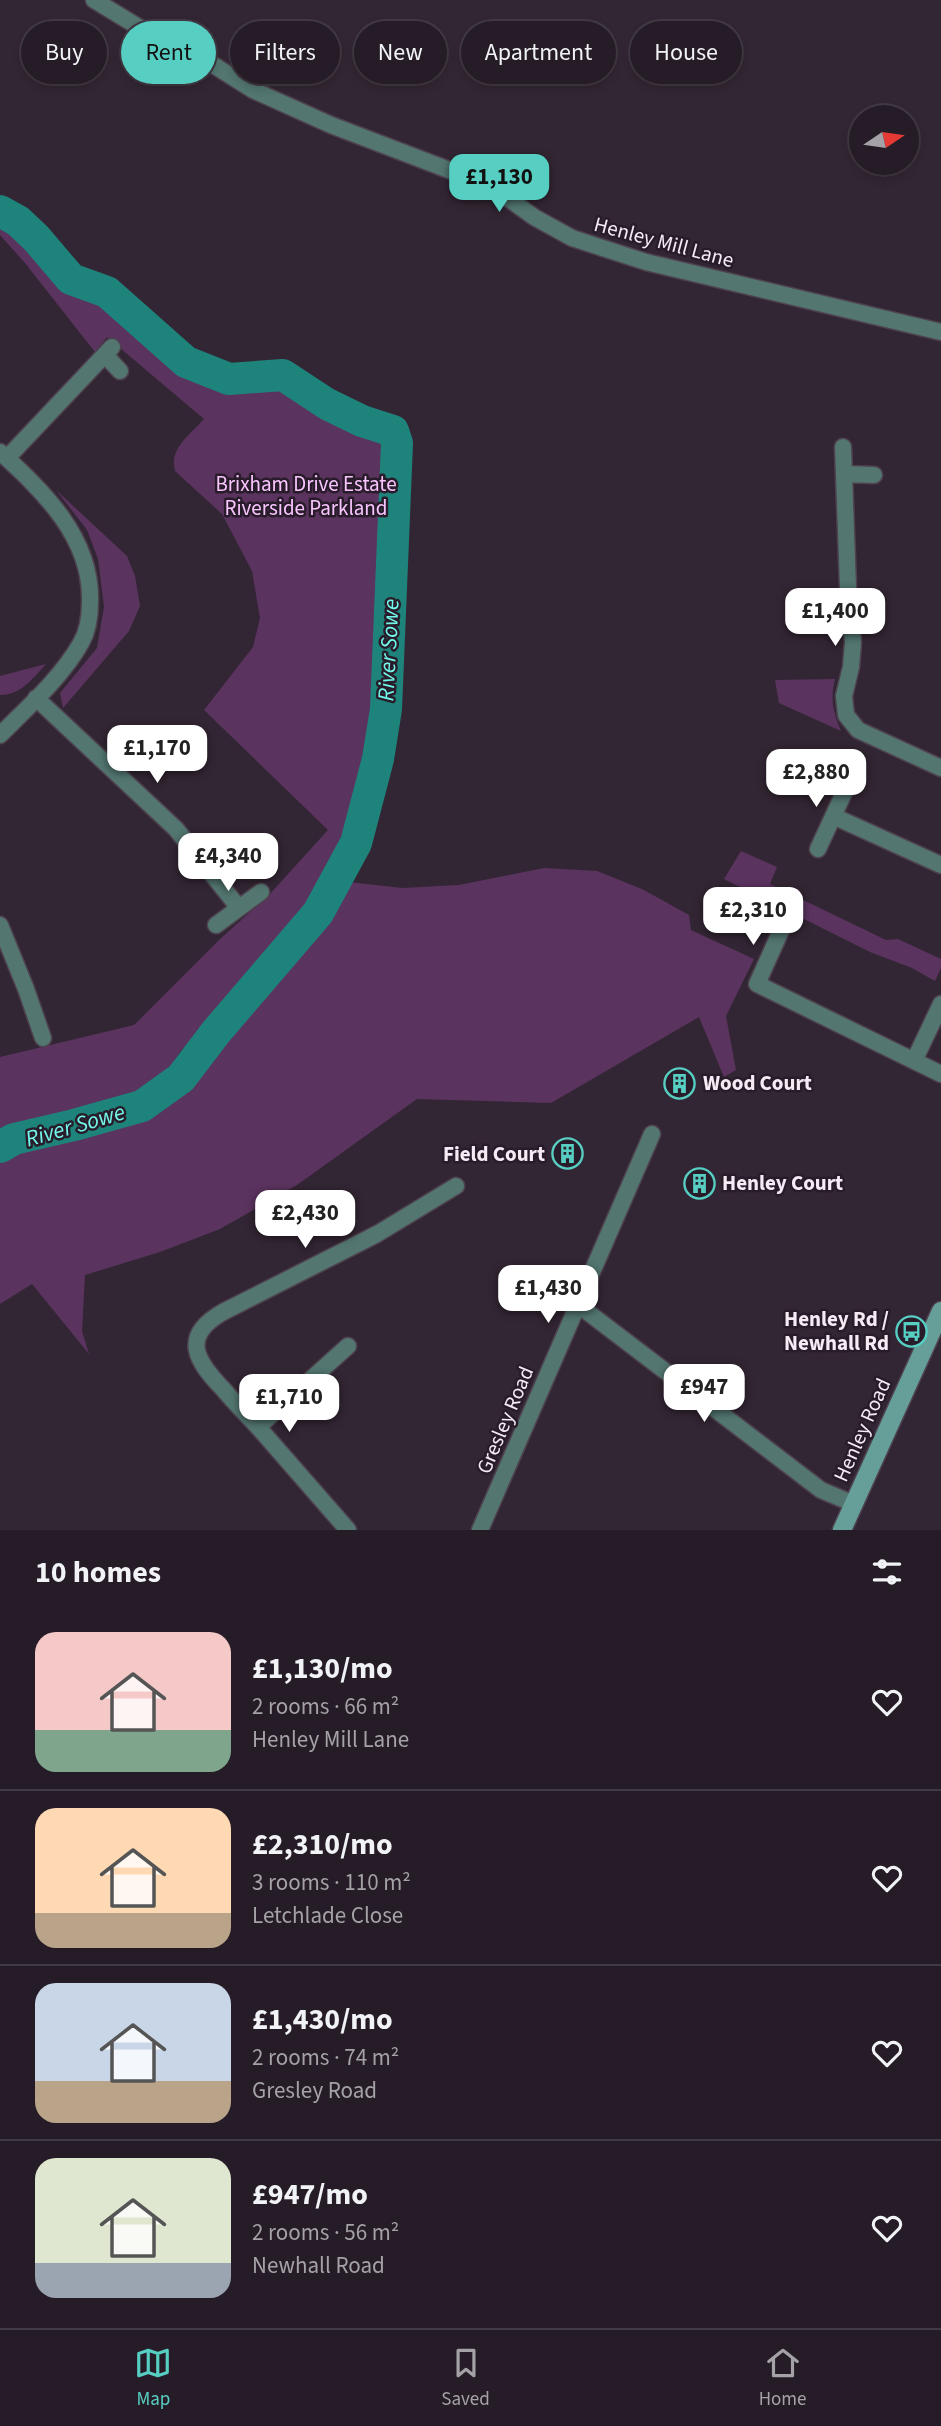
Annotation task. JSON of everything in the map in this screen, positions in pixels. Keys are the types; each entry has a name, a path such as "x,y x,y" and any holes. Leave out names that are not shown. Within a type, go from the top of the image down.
{"main road":[{"name":"Henley Road","path":"842,1530 941,1311"}],"street":[{"name":"Henley Mill Lane","path":"94,0 168,45 215,66 253,90 331,125 491,186 534,217 572,238 658,265 941,332"},
{"path":"4,724 36,698 65,668 82,642 90,618 90,588 86,563 61,514 4,455 109,351 120,371"},
{"path":"843,447 853,642 851,667 844,696 846,715 858,730 941,768"},
{"path":"845,474 874,475"},
{"path":"36,698 176,829 239,908"},
{"path":"818,849 848,784"},
{"path":"833,816 941,865"},
{"path":"216,925 261,892"},
{"path":"0,925 43,1038"},
{"path":"783,926 757,984 941,1074"},
{"path":"914,1061 941,1004"},
{"name":"Gresley Road","path":"480,1530 652,1134"},
{"path":"348,1530 202,1367 196,1345 198,1335 214,1317 377,1234 456,1186"},
{"path":"577,1304 821,1490 854,1504"},
{"path":"258,1427 348,1346"}],"green space":[{"name":"Brixham Drive Estate Riverside Parkland","path":"0,222 20,230 31,240 40,255 69,283 104,297 133,327 191,375 217,387 282,383 333,419 387,435 391,444 383,679 377,744 368,781 347,842 332,875 303,919 226,1009 181,1051 165,1081 141,1099 103,1113 0,1135 0,1057 134,1025 219,940 268,896 328,830 204,710 253,647 260,618 252,571 222,514 175,471 175,455 178,449 204,419 107,337 95,352 0,235"},
{"path":"56,490 127,556 135,576 140,606 129,631 63,708 60,693 97,648 104,607 98,559 87,530"},
{"path":"46,664 20,689 0,695 0,676"},
{"path":"835,679 833,705 841,731 779,703 775,680"},
{"path":"741,851 777,867 770,884 886,940 898,939 941,959 941,968 935,981 912,968 870,952 724,879"},
{"path":"544,868 597,871 642,889 689,915 691,930 754,959 726,1016 736,1070 724,1077 699,1017 551,1103 417,1099 297,1185 220,1229 160,1252 85,1275 82,1331 89,1354 32,1284 0,1304 0,1155 18,1146 96,1130 145,1116 190,1085 326,920 349,882 402,888 459,885"}],"waterway":[{"name":"River Sowe","path":"0,211 18,221 36,238 71,279 107,292 186,362 229,379 283,375 327,404 362,421 393,431 397,443 386,709 378,759 356,843 318,913 216,1032 181,1078 142,1106 14,1139 0,1147"}],"place":[{"name":"Wood Court","path":"680,1083"},
{"name":"Field Court","path":"568,1154"},
{"name":"Henley Court","path":"699,1183"},
{"name":"Henley Rd / Newhall Rd","path":"912,1331"}]}
